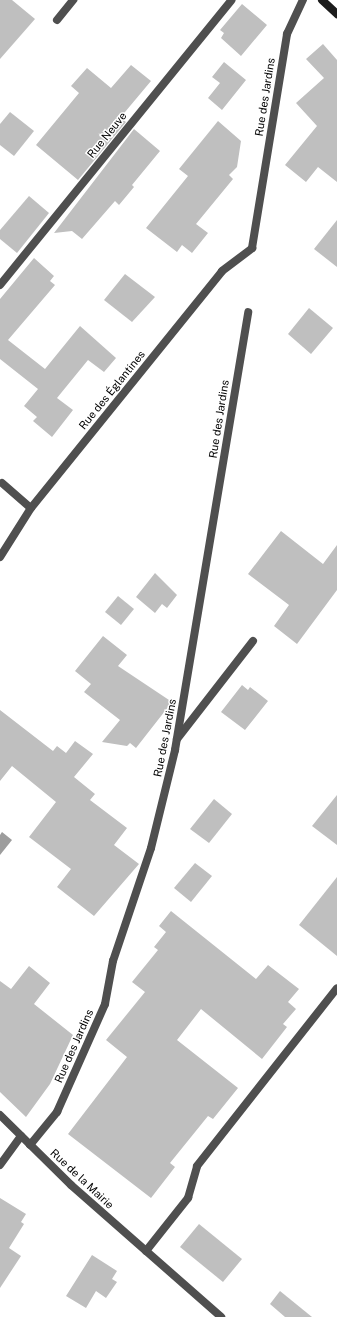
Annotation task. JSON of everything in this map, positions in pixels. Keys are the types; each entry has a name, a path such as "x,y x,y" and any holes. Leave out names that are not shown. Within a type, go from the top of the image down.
{"main road":[{"path":"322,0 337,14"}],"street":[{"path":"57,20 73,0"},
{"name":"Rue Neuve","path":"0,285 232,0"},
{"name":"Rue des Jardins","path":"252,248 287,34 303,0"},
{"name":"Rue des Églantines","path":"0,557 31,508 222,271 252,248"},
{"name":"Rue des Jardins","path":"30,1145 57,1112 105,1004 113,961 151,848 177,738 248,312"},
{"path":"2,483 31,508"},
{"path":"177,738 253,641"},
{"path":"149,1254 188,1198 197,1166 337,988"},
{"name":"Rue de la Mairie","path":"0,1115 30,1145 149,1254 221,1317"},
{"path":"0,1165 21,1136"}],"shaded area":[{"path":"2,832 12,840 0,855 0,835"}],"building":[{"path":"0,0 12,0 35,19 0,59"},
{"path":"242,4 267,25 241,56 221,38 224,33 220,30"},
{"path":"323,44 337,60 337,182 318,167 306,182 285,165 317,126 296,103 324,78 306,59"},
{"path":"224,62 246,80 222,110 208,98 220,83 212,77"},
{"path":"131,65 151,81 120,118 126,122 78,180 36,145 79,93 71,86 87,68 111,88"},
{"path":"10,112 34,131 14,156 0,145 0,124"},
{"path":"218,121 241,141 237,167 229,175 233,179 196,224 208,233 192,253 182,245 177,252 146,228 188,176 179,169"},
{"path":"134,129 160,151 132,185 134,187 119,205 115,201 82,239 72,231 54,233"},
{"path":"29,196 49,213 17,253 0,239 0,230"},
{"path":"337,220 337,267 314,249"},
{"path":"34,258 54,276 50,281 55,285 8,340 45,369 80,326 116,358 104,372 88,360 57,398 73,410 52,437 33,421 37,417 24,406 38,389 0,359 0,299"},
{"path":"125,274 155,297 132,322 104,300"},
{"path":"309,308 333,328 311,354 288,334"},
{"path":"281,531 323,564 337,545 337,590 297,644 274,626 289,605 248,574"},
{"path":"155,573 177,595 167,608 162,604 155,613 136,597"},
{"path":"118,596 134,609 121,625 105,612"},
{"path":"103,636 127,655 118,666 172,702 136,748 130,743 127,746 102,742 120,720 84,692 91,684 75,671"},
{"path":"242,685 248,690 250,687 268,701 245,730 221,712"},
{"path":"0,710 53,751 57,746 66,753 75,741 93,754 74,777 95,794 90,800 127,828 114,845 139,864 94,916 57,887 71,869 29,837 56,802 12,766 0,781"},
{"path":"337,795 337,845 312,826"},
{"path":"214,799 232,814 209,843 190,829"},
{"path":"195,863 212,876 191,902 174,888"},
{"path":"337,877 337,956 299,925"},
{"path":"171,911 256,979 268,965 299,989 288,1002 296,1009 283,1024 287,1027 262,1059 201,1009 177,1040 238,1088 213,1119 208,1116 170,1163 175,1167 151,1198 68,1134 127,1057 106,1040 145,992 132,982 158,950 154,947 166,932 159,926"},
{"path":"29,966 50,983 34,1004 73,1035 50,1084 26,1117 0,1092 0,981 11,989"},
{"path":"0,1198 26,1214 21,1222 24,1224 9,1248 21,1256 0,1288"},
{"path":"199,1224 242,1259 223,1282 180,1247"},
{"path":"92,1255 117,1271 112,1279 117,1282 106,1298 96,1291 86,1308 66,1296"},
{"path":"280,1291 312,1317 285,1317 270,1304"}]}
